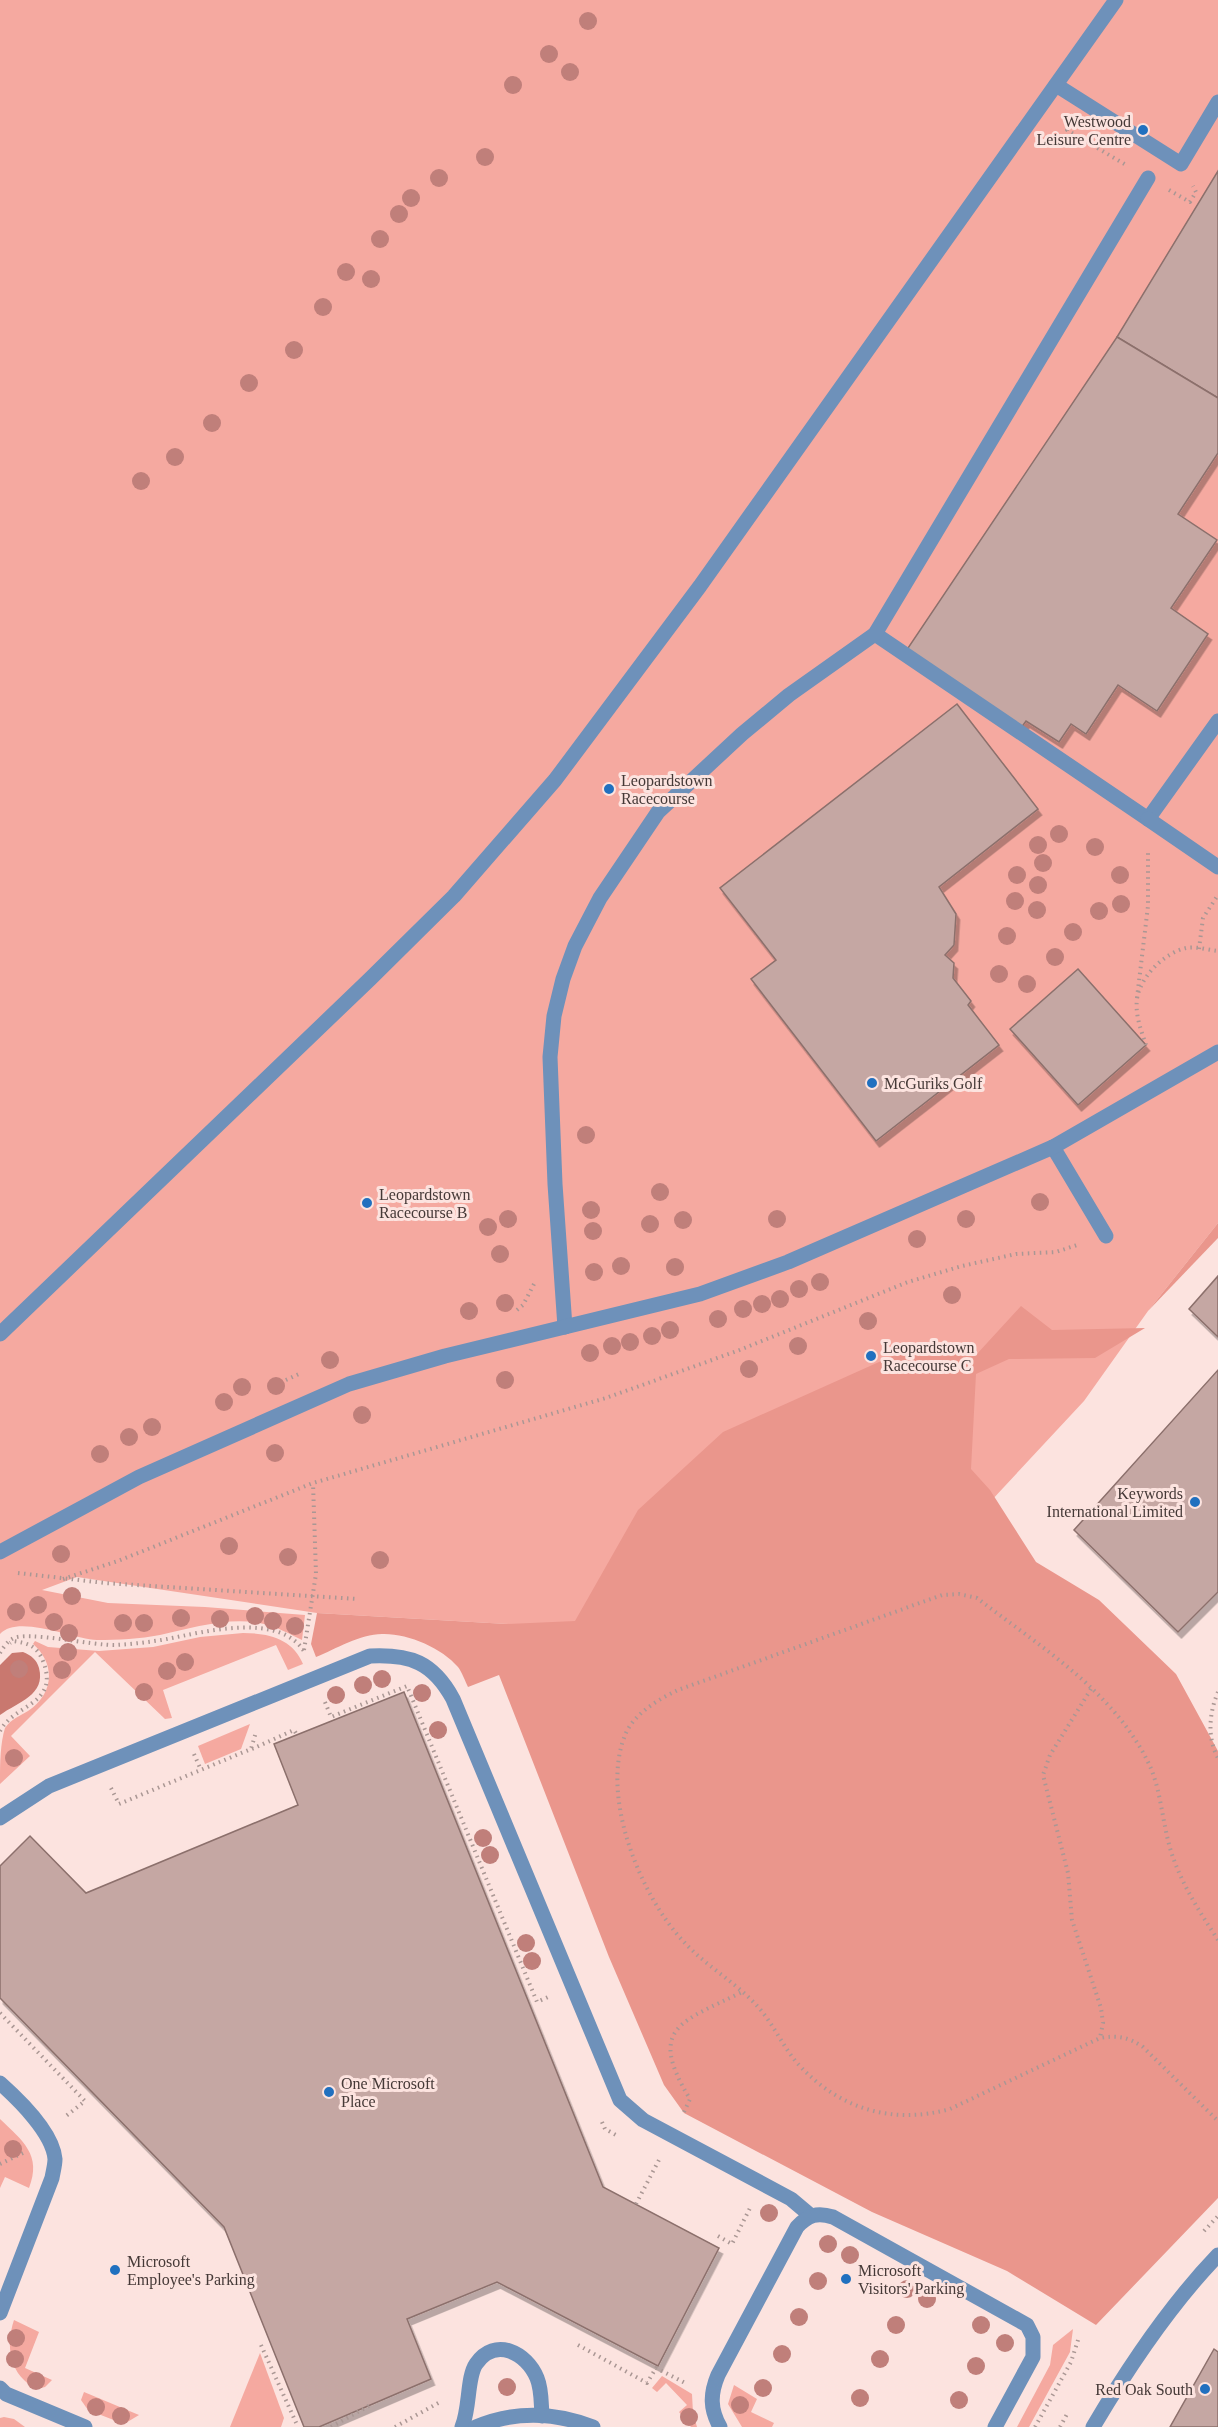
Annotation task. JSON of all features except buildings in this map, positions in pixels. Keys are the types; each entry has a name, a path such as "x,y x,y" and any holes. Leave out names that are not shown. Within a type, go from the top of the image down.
{"street":[{"path":"0,1334 370,980 504,841 611,707 1116,0"},
{"path":"1056,85 1074,99 1181,164 1218,102"},
{"path":"565,1327 555,1184 550,1057 554,1016 562,979 575,946 600,898 638,839 665,805 742,734 789,695 875,634 1148,178"},
{"path":"875,634 1218,867"},
{"path":"1148,819 1218,721"},
{"path":"0,1552 138,1477 349,1384 390,1370 700,1294 788,1262 1053,1147 1218,1052"},
{"path":"1053,1147 1106,1236"},
{"path":"0,1818 36,1792 370,1656 393,1655 426,1666 439,1677 453,1699 620,2100 644,2120 791,2199 810,2215"},
{"path":"0,2083 30,2113 51,2146 55,2159 52,2178 0,2313"},
{"path":"720,2427 713,2415 712,2397 718,2375 797,2227 810,2215 820,2213 833,2217 1027,2325 1033,2337 1033,2356 995,2427"},
{"path":"1094,2427 1146,2344 1180,2298 1218,2255"},
{"path":"462,2427 469,2407 475,2365 486,2353 497,2350 515,2352 530,2365 539,2386 542,2416"},
{"path":"0,2388 6,2394 85,2427"},
{"path":"476,2427 514,2416 563,2418 593,2427"}],"path":[{"path":"1146,1045 1138,1022 1137,998 1148,906 1148,819"},
{"path":"1198,949 1203,918 1218,895"},
{"path":"1137,998 1154,968 1170,953 1188,947 1218,951"},
{"path":"63,1579 118,1561 313,1483 606,1398 737,1351 908,1282 1016,1254 1056,1252 1106,1236"},
{"path":"313,1483 316,1574 304,1650 316,1679"},
{"path":"11,1571 63,1579 357,1599"},
{"path":"1218,1940 1186,1888 1170,1848 1150,1766 1133,1733 1105,1699 977,1598 959,1594 942,1595 688,1686 661,1698 647,1708 627,1730 618,1756 617,1788 621,1819 648,1890 666,1918 683,1942 759,2009 797,2062 810,2076 851,2102 878,2114 907,2117 950,2109 1100,2038 1118,2035 1132,2039 1143,2047 1218,2121"},
{"path":"0,1653 13,1638 31,1634 91,1645 115,1645 251,1628 275,1632 304,1650"},
{"path":"0,1731 10,1718 35,1702 46,1686 47,1678 40,1655 28,1643 13,1641 5,1646"},
{"path":"1091,1689 1050,1755 1043,1775 1068,1873 1072,1920 1101,2008 1103,2023 1100,2038"},
{"path":"1218,1692 1210,1723 1212,1748 1218,1758"},
{"path":"313,1704 324,1699"},
{"path":"251,1749 258,1726"},
{"path":"102,1765 119,1804 294,1730 297,1735"},
{"path":"684,2113 690,2099 672,2067 669,2048 671,2035 680,2025 742,1992"},
{"path":"0,2013 85,2101 58,2123"},
{"path":"0,2164 25,2151"},
{"path":"636,2204 655,2168"},
{"path":"1035,2427 1071,2362 1078,2340"},
{"path":"261,2345 298,2427"},
{"path":"578,2345 647,2383 656,2368 712,2397"},
{"path":"395,2427 440,2404 441,2393"},
{"path":"331,2427 372,2404"}],"shaded area":[{"name":"Leopardstown Racecourse","path":"0,0 1218,0 1218,1223 1148,1311 1084,1401 950,1545 628,1656 507,1624 317,1613 77,1577 42,1590 108,1603 205,1607 305,1615 302,1640 269,1625 238,1621 121,1639 86,1639 46,1629 19,1626 8,1628 0,1634"},
{"path":"1218,1223 1218,1238 1148,1311"},
{"path":"1021,1306 1052,1330 1145,1328 1095,1358 1009,1359 976,1374 971,1469 990,1490 1036,1562 1099,1600 1176,1674 1218,1751 1218,2198 1096,2325 1007,2271 872,2212 684,2113 664,2085 609,1957 499,1675 468,1687 459,1669 443,1654 413,1639 392,1634 365,1636 316,1657 311,1644 317,1613 507,1624 575,1621 638,1510 723,1432 899,1353 946,1341 976,1355"},
{"path":"243,1633 262,1634 279,1639 299,1655 303,1664 288,1670 276,1645 163,1690 172,1718 165,1719 95,1652 11,1736 30,1756 0,1784 1,1748 5,1728 37,1704 47,1688 49,1679 46,1661 33,1644 35,1641 48,1647 99,1651 153,1647 200,1637"},
{"path":"23,1652 33,1658 38,1665 40,1677 38,1685 29,1697 0,1715 0,1665 12,1653"},
{"path":"250,1724 241,1749 205,1764 198,1746"},
{"path":"0,2119 23,2142 32,2157 33,2166 29,2188 5,2177 0,2188"},
{"path":"14,2320 39,2332 25,2368 52,2380 45,2387 37,2389 21,2377 15,2369 10,2350"},
{"path":"1073,2329 1070,2352 1029,2427 1017,2427 1050,2365 1053,2345"},
{"path":"260,2353 284,2418 281,2427 230,2427"},
{"path":"662,2376 692,2394 693,2413 697,2427 691,2427 679,2412 687,2405 666,2383 657,2392 652,2388"},
{"path":"734,2385 757,2399 751,2412 774,2423 772,2427 742,2427 728,2404"},
{"path":"84,2392 139,2415 124,2424 88,2410 81,2400"},
{"path":"0,2418 14,2419 25,2427 0,2427"}],"place":[{"name":"Westwood Leisure Centre","path":"1143,130"},
{"name":"Leopardstown Racecourse","path":"609,789"},
{"name":"McGuriks Golf","path":"872,1083"},
{"name":"Leopardstown Racecourse B","path":"367,1203"},
{"name":"Leopardstown Racecourse C","path":"871,1356"},
{"name":"Keywords International Limited","path":"1195,1502"},
{"name":"One Microsoft Place","path":"329,2092"},
{"name":"Microsoft Employee's Parking","path":"115,2270"},
{"name":"Microsoft Visitors' Parking","path":"846,2279"},
{"name":"Red Oak South","path":"1205,2389"}]}
